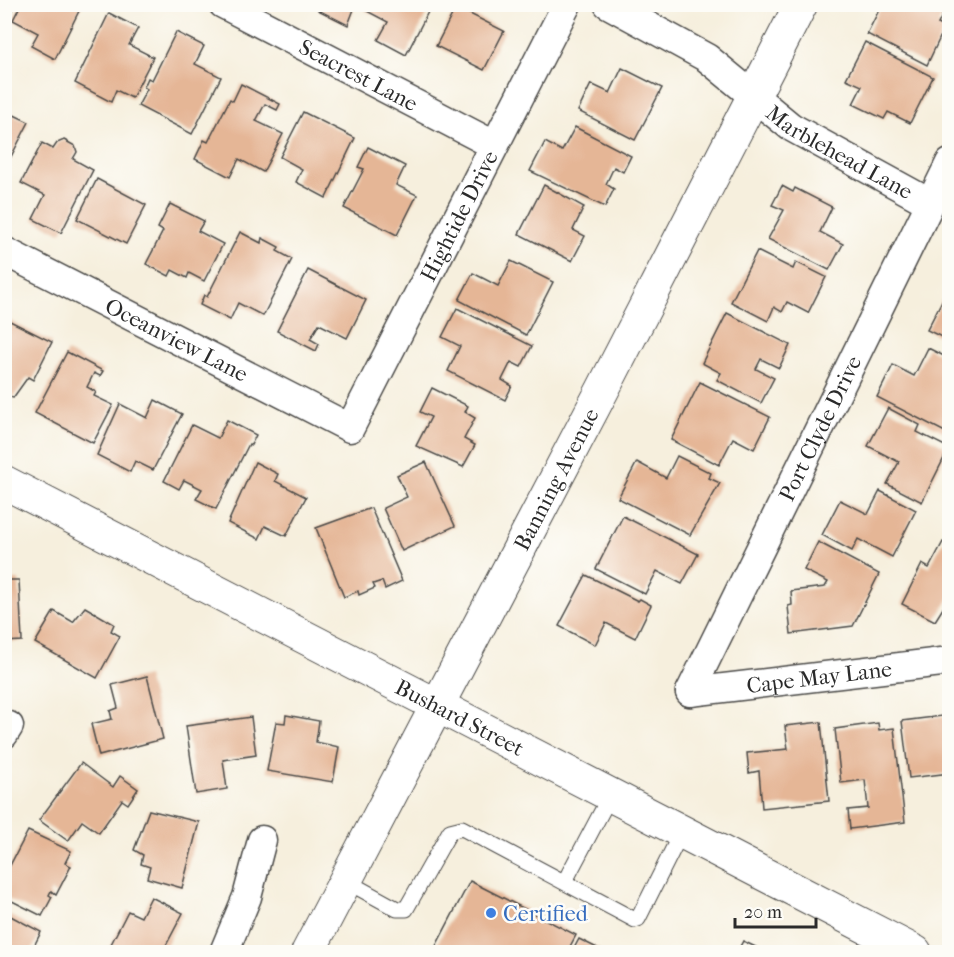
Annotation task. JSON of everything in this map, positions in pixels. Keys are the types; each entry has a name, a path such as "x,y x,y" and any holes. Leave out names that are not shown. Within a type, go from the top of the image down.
{"street":[{"name":"Seacrest Lane","path":"223,4 494,145"},
{"name":"Hightide Drive","path":"350,428 567,4"},
{"name":"Marblehead Lane","path":"608,4 707,58 791,127 928,202"},
{"name":"Banning Avenue","path":"308,952 602,391 801,4"},
{"name":"Port Clyde Drive","path":"690,692 928,202 950,163"},
{"name":"Oceanview Lane","path":"4,250 350,428"},
{"name":"Bushard Street","path":"4,482 682,831 900,949"},
{"name":"Cape May Lane","path":"690,692 950,661"},
{"path":"224,952 247,897 262,840"}],"lane":[{"path":"565,881 611,794"},
{"path":"346,881 397,909 405,909 450,831 462,828 635,920 638,919 682,831"}],"building":[{"path":"4,4 15,4 4,25"},
{"path":"21,4 82,5 55,59 31,46 38,33 13,20"},
{"path":"321,4 356,4 348,25 318,10"},
{"path":"366,4 432,4 406,55 378,40 388,22 363,9"},
{"path":"882,4 948,4 938,24 945,27 927,65 867,34"},
{"path":"456,7 504,31 484,70 436,46"},
{"path":"109,13 138,28 129,45 153,57 132,98 116,90 111,102 75,83"},
{"path":"176,32 204,46 195,64 221,77 192,134 138,106 147,89 144,87 148,78 152,80"},
{"path":"865,42 933,77 910,123 888,112 884,119 853,104 862,86 846,79"},
{"path":"622,68 662,88 635,140 578,111 591,84 610,93"},
{"path":"241,84 280,104 277,110 265,104 256,121 283,134 263,172 239,159 230,177 195,159 204,140 208,142 230,99 233,101"},
{"path":"303,112 355,138 326,198 296,182 302,169 280,157"},
{"path":"12,114 29,122 4,170 4,122 7,123"},
{"path":"575,127 631,156 623,172 614,167 606,184 614,189 605,207 530,171 545,142 562,151"},
{"path":"64,140 75,146 77,152 73,159 93,170 61,233 33,219 45,195 21,183 42,143 53,149 57,143"},
{"path":"368,147 405,166 396,185 417,195 397,235 344,208 364,169 358,167"},
{"path":"97,179 146,205 126,244 77,219"},
{"path":"544,185 584,207 573,230 585,236 572,261 519,234"},
{"path":"782,186 793,192 795,188 832,207 820,232 843,244 829,270 768,239 784,210 772,205"},
{"path":"170,204 204,221 198,231 223,244 204,281 189,273 187,278 172,270 169,276 146,264 163,231 158,228"},
{"path":"240,232 261,243 262,238 279,247 277,251 292,259 263,316 238,303 230,320 200,305 204,295 207,297"},
{"path":"757,251 793,269 796,262 826,277 808,313 787,302 782,312 774,307 768,321 731,302"},
{"path":"511,261 553,282 526,335 459,300 473,273 498,286"},
{"path":"308,270 366,300 347,338 319,324 310,339 319,344 316,351 277,331"},
{"path":"950,285 950,341 927,330"},
{"path":"457,308 532,346 521,367 511,362 502,380 512,386 505,400 448,371 460,346 442,337"},
{"path":"727,313 790,345 779,368 761,359 756,369 774,378 761,403 717,380 721,373 702,363"},
{"path":"4,318 52,342 33,380 28,377 13,398 4,393"},
{"path":"928,348 950,359 950,423 945,432 877,397 893,365 914,376"},
{"path":"67,352 103,371 100,376 94,373 87,387 96,392 94,396 113,405 93,443 35,413"},
{"path":"700,382 770,417 754,449 733,438 719,465 671,440"},
{"path":"432,388 468,406 465,412 475,418 464,439 475,445 463,467 416,446 431,417 420,412"},
{"path":"155,400 182,414 153,470 135,461 130,472 97,455 120,404 147,418"},
{"path":"888,408 920,425 917,432 949,448 922,502 887,484 899,462 868,446"},
{"path":"227,420 256,435 251,445 249,444 216,509 196,499 202,489 184,480 179,489 164,481 192,425 218,438"},
{"path":"677,456 711,473 709,478 720,483 690,535 618,498 637,462 666,478"},
{"path":"255,462 278,474 275,481 306,497 286,536 265,526 259,539 228,523"},
{"path":"426,462 455,526 402,551 383,508 407,497 397,475"},
{"path":"880,491 916,510 892,557 858,539 852,551 822,535 840,500 868,514"},
{"path":"371,508 402,581 385,589 382,581 373,584 375,588 359,595 358,591 344,597 316,528"},
{"path":"623,516 698,554 682,584 657,571 645,594 596,569"},
{"path":"818,542 879,574 853,626 791,634 788,606 792,605 791,591 825,587 828,582 804,570"},
{"path":"943,542 950,545 950,597 935,621 902,604 922,564 929,568"},
{"path":"586,575 638,601 640,599 651,605 635,638 606,623 595,645 559,626"},
{"path":"4,580 19,580 22,641 4,642"},
{"path":"85,607 114,624 111,631 120,636 97,678 35,643 54,611 73,622"},
{"path":"147,676 163,739 99,756 91,724 112,719 110,711 118,708 112,685"},
{"path":"286,715 319,721 316,742 339,747 333,782 267,771 276,722 285,723"},
{"path":"950,715 950,773 909,778 902,721"},
{"path":"251,717 256,755 223,760 227,789 196,794 186,726"},
{"path":"821,722 829,801 762,808 759,771 749,773 747,753 788,749 785,726"},
{"path":"878,723 879,730 894,728 905,822 850,829 848,810 868,808 865,780 841,783 835,729"},
{"path":"81,763 113,787 120,776 138,789 128,804 122,800 99,833 82,821 68,841 39,820"},
{"path":"149,810 199,822 182,888 147,878 150,867 141,864 143,855 134,850"},
{"path":"28,831 71,851 65,863 71,866 56,895 51,891 49,895 52,897 42,916 4,897 4,877"},
{"path":"470,881 576,935 567,952 444,952 435,948"},
{"path":"151,897 183,913 163,951 113,952 108,950 128,911 141,917"},
{"path":"5,913 41,932 32,950 37,952 5,952"},
{"path":"579,939 605,952 572,952"},
{"path":"743,941 766,952 737,952"}],"place":[{"name":"Certified","path":"491,913"}]}
